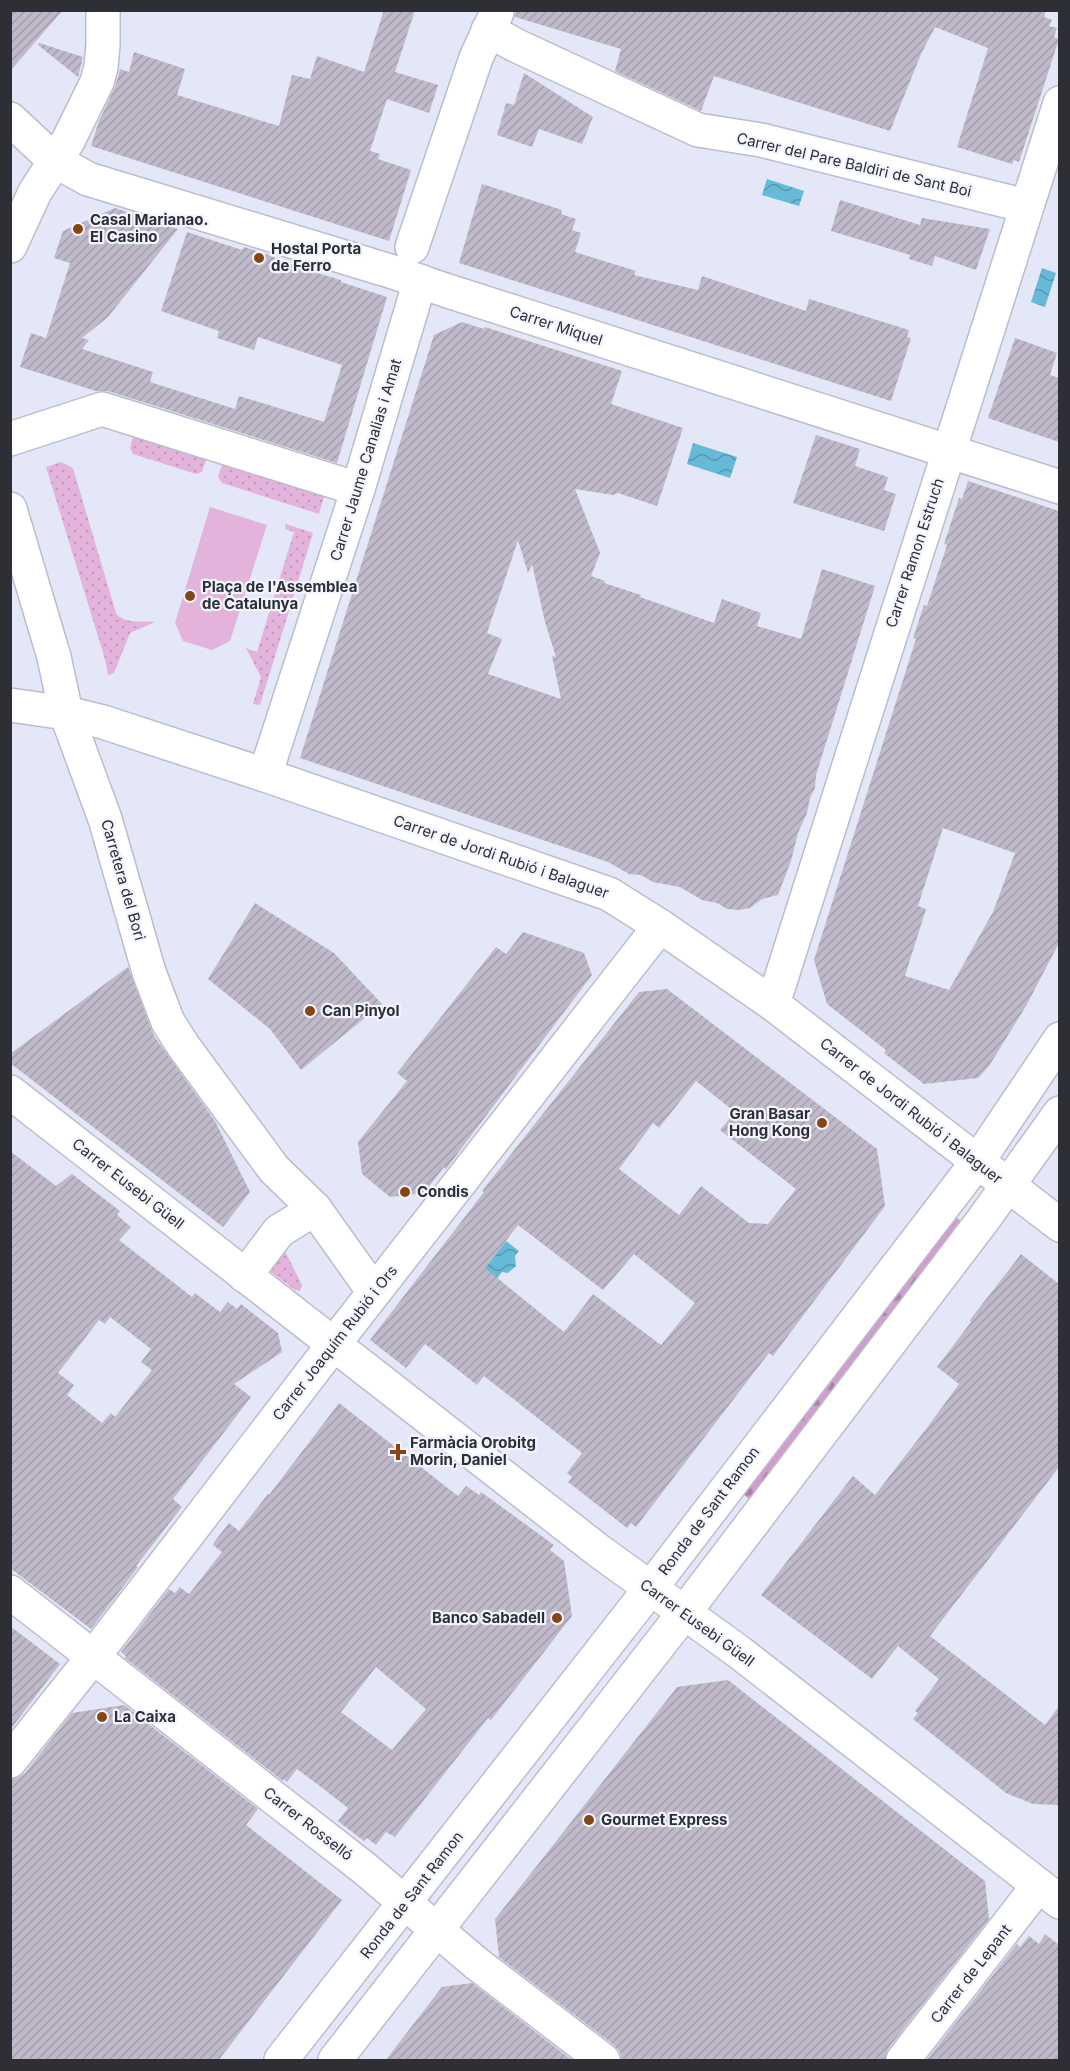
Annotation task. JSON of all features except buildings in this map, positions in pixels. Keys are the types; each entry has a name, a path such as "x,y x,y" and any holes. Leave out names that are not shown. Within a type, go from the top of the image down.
{"street":[{"path":"10,246 35,192 68,141 97,82 103,45 103,10"},
{"path":"412,247 476,58 493,20"},
{"name":"Carrer del Pare Baldiri de Sant Boi","path":"493,20 533,53 698,130 761,140 1026,206"},
{"name":"Carrer Ramon Estruch","path":"773,1004 1059,102"},
{"name":"Carrer Miquel","path":"10,119 54,160 88,178 1059,487"},
{"name":"Carrer Jaume Canalias i Amat","path":"265,775 358,489 420,282"},
{"path":"10,439 102,409 358,489"},
{"name":"Carretera del Bori","path":"10,509 54,657 66,713 105,819 149,972 168,1022 274,1169 315,1209 374,1292"},
{"name":"Carrer de Jordi Rubió i Balaguer","path":"10,705 66,713 103,723 265,775 609,894 660,926 773,1004 1059,1225"},
{"name":"Carrer Joaquim Rubió i Ors","path":"10,1761 660,926"},
{"name":"Ronda de Sant Ramon","path":"281,2061 650,1589 978,1161 1059,1039"},
{"name":"Carrer Eusebi Güell","path":"14,1102 333,1344 598,1551 739,1652 1052,1893"},
{"path":"335,2061 684,1613 983,1220 1059,1113"},
{"path":"244,1276 279,1231 315,1209"},
{"name":"Carrer Rosselló","path":"10,1592 364,1868 476,1963 603,2061"},
{"name":"Carrer de Lepant","path":"903,2061 1052,1893"}],"shaded area":[{"path":"134,433 207,457 202,472 196,474 133,454 130,448"},
{"path":"61,462 73,468 116,613 123,619 155,622 130,633 114,673 108,675 46,467"},
{"path":"223,462 326,490 319,514 222,483 218,477"},
{"path":"210,507 267,525 230,641 212,650 183,641 175,623"},
{"path":"286,524 313,533 260,705 253,704 261,677 246,648 257,652 294,532 285,529"},
{"path":"281,1243 302,1285 300,1291 295,1290 263,1266"}],"green space":[{"path":"953,1215 961,1221 749,1499 742,1493"}],"water":[{"path":"767,179 804,191 799,206 762,195"},
{"path":"1042,268 1056,273 1045,307 1031,302"},
{"path":"693,443 737,457 730,478 687,464"},
{"path":"506,1241 519,1251 515,1256 516,1266 508,1273 502,1272 482,1298 469,1288"}],"place":[{"name":"Casal Marianao. El Casino","path":"78,229"},
{"name":"Hostal Porta de Ferro","path":"259,258"},
{"name":"Plaça de l'Assemblea de Catalunya","path":"190,596"},
{"name":"Can Pinyol","path":"310,1011"},
{"name":"Gran Basar Hong Kong","path":"822,1123"},
{"name":"Condis","path":"405,1192"},
{"name":"Farmàcia Orobitg Morin, Daniel","path":"398,1452"},
{"name":"Banco Sabadell","path":"557,1618"},
{"name":"La Caixa","path":"102,1717"},
{"name":"Gourmet Express","path":"589,1820"}]}
